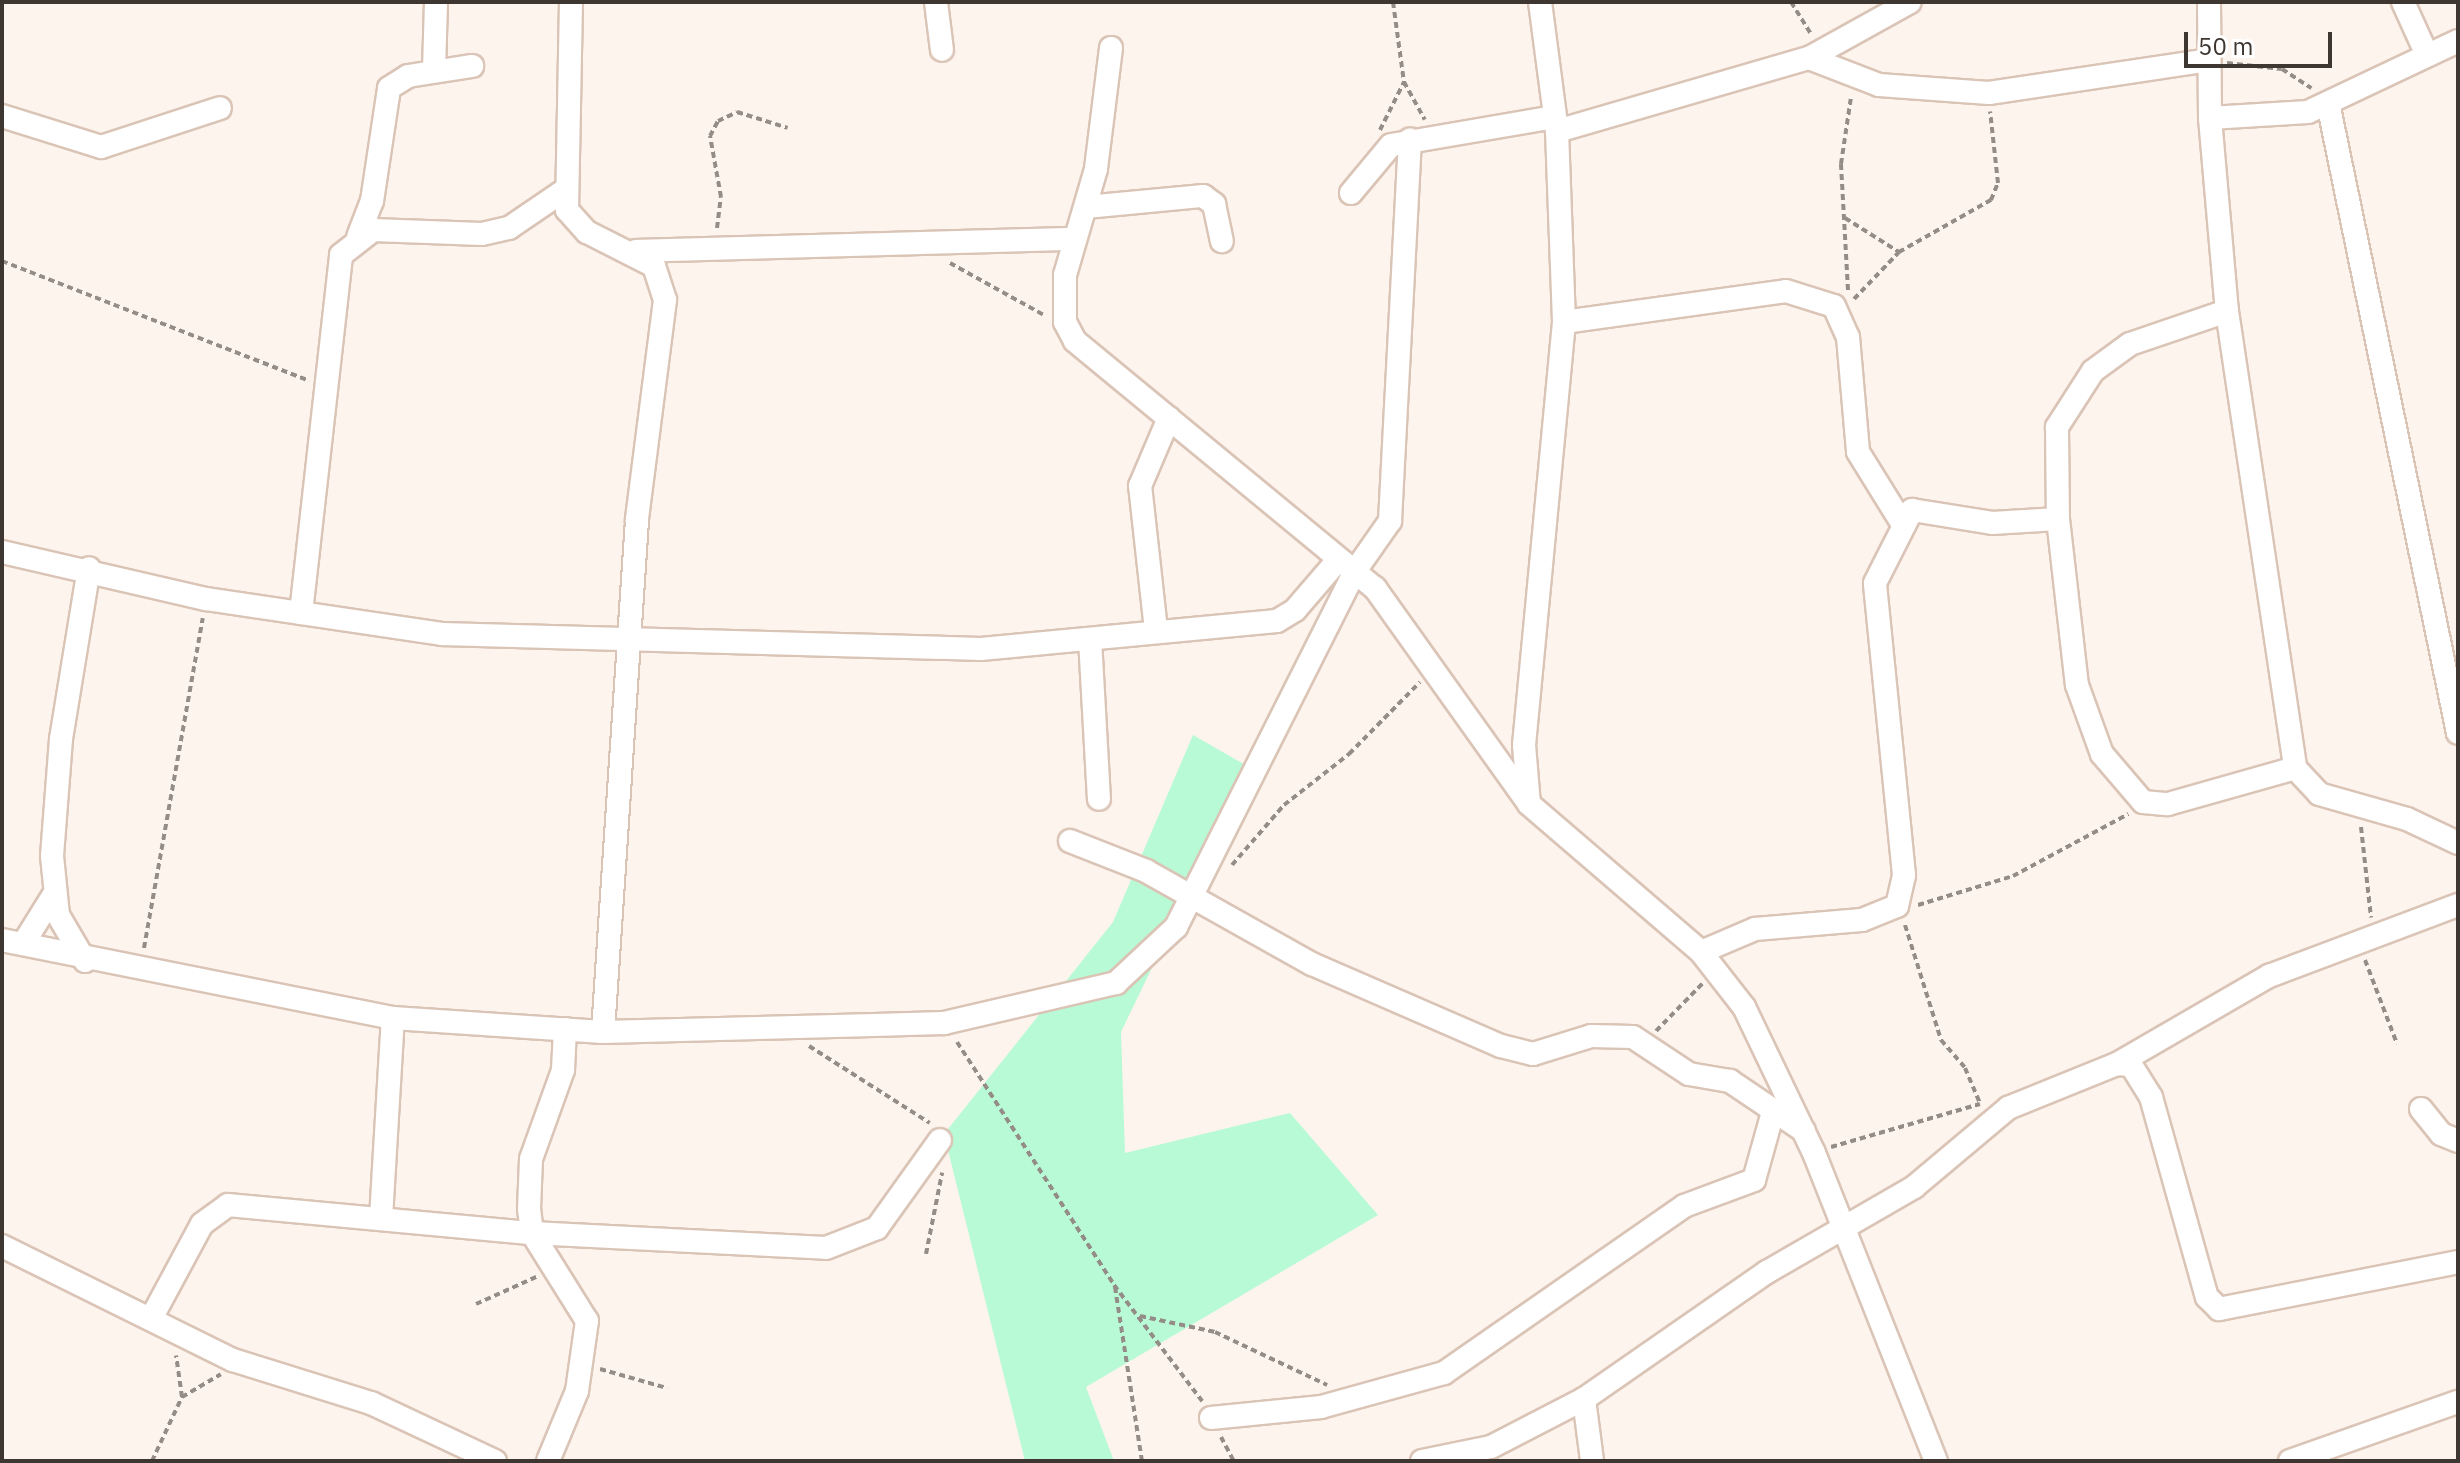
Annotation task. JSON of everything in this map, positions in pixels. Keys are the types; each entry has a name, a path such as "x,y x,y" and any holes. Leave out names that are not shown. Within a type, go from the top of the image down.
{"street":[{"path":"434,70 436,2"},
{"path":"571,2 562,192 575,223 636,251 654,266 665,300 647,403 603,1032"},
{"path":"936,2 942,50"},
{"path":"1529,804 1524,745 1564,322 1555,124 1540,2"},
{"path":"1351,193 1383,148 1410,140 1555,124 1815,53 1910,2"},
{"path":"2209,2 2210,118 2227,311 2295,768 2319,794 2361,805 2458,843"},
{"path":"2403,2 2427,55"},
{"path":"2210,118 2286,116 2331,101 2458,41"},
{"path":"1111,48 1086,207 1073,239 1065,322 1075,341 1346,566 1437,667 1529,804 1701,952 1716,970 1763,1041 1814,1153 1936,1461"},
{"path":"1815,53 1854,78 1910,90 1989,93 2209,60"},
{"path":"301,613 330,389 338,268 358,237 372,201 389,88 434,70 472,66"},
{"path":"2331,101 2458,733"},
{"path":"2,116 101,147 220,108"},
{"path":"2,552 89,568 206,599 442,634 981,649 1287,618 1346,566 1381,542 1394,497 1410,140"},
{"path":"358,237 389,229 482,234 509,228 562,192"},
{"path":"1086,207 1203,196 1214,204 1222,241"},
{"path":"636,251 1073,239"},
{"path":"1564,322 1786,291 1842,303 1858,452 1902,523"},
{"path":"2227,311 2130,344 2069,399 2057,427 2058,519 2074,671 2090,730 2117,776 2151,805 2295,768"},
{"path":"1156,630 1140,486 1169,418"},
{"path":"1701,952 1755,929 1895,909 1902,860 1872,595 1902,523 1923,510 1992,523 2058,519"},
{"path":"53,896 12,942 85,961 393,1018 603,1032 784,1030 944,1023 1116,983 1158,949 1198,898 1346,566"},
{"path":"85,961 53,896 61,739 89,568"},
{"path":"1090,639 1099,799"},
{"path":"1070,841 1198,898 1312,964 1501,1046 1544,1053 1607,1034 1646,1042 1678,1068 1730,1081 1804,1131"},
{"path":"1422,1461 1491,1447 1584,1399 1842,1224 1914,1187 2008,1108 2117,1064 2225,997 2458,905"},
{"path":"381,1218 393,1018"},
{"path":"548,1461 582,1373 585,1313 549,1264 532,1233 531,1159 563,1070 565,1029"},
{"path":"2117,1064 2131,1065 2151,1097 2207,1297 2219,1309 2458,1262"},
{"path":"2421,1109 2441,1134 2458,1141"},
{"path":"1211,1418 1356,1399 1444,1373 1684,1206 1748,1184 1758,1173 1773,1112"},
{"path":"160,1318 215,1210 246,1205 532,1233 775,1249 856,1242 877,1228 940,1140"},
{"path":"2,1246 160,1318 233,1360 371,1403 495,1461"},
{"path":"1584,1399 1592,1461"},
{"path":"2290,1461 2458,1402"}],"path":[{"path":"1393,2 1404,82 1438,137"},
{"path":"1791,2 1815,53"},
{"path":"2209,60 2282,69 2331,101"},
{"path":"1854,78 1841,164 1845,218 1842,303 1870,289 1899,252 1996,192 1989,93"},
{"path":"1383,148 1380,128 1404,82"},
{"path":"700,248 722,215 710,136 718,121 737,112 788,128"},
{"path":"1845,218 1899,252"},
{"path":"913,244 1065,322"},
{"path":"2,261 330,389"},
{"path":"140,970 206,599"},
{"path":"1198,898 1284,805 1349,754 1437,667"},
{"path":"1980,1104 1965,1068 1945,1050 1904,922 1895,909 1943,901 2013,876 2114,817 2151,805"},
{"path":"2361,805 2368,940 2397,1044"},
{"path":"1646,1042 1716,970"},
{"path":"944,1023 1114,1285 1140,1316 1211,1418 1234,1461"},
{"path":"784,1030 914,1112 940,1140 942,1185 926,1254"},
{"path":"1814,1153 1980,1104 2008,1108"},
{"path":"476,1304 524,1287 549,1264"},
{"path":"1114,1285 1142,1461"},
{"path":"1140,1316 1215,1332 1356,1399"},
{"path":"160,1318 182,1397"},
{"path":"152,1461 182,1397 210,1384 233,1360"},
{"path":"582,1373 626,1371 667,1388"}],"green space":[{"path":"1193,735 1249,767 1121,1032 1125,1153 1290,1113 1378,1215 1086,1387 1114,1461 1025,1461 944,1134 1113,922"}]}
